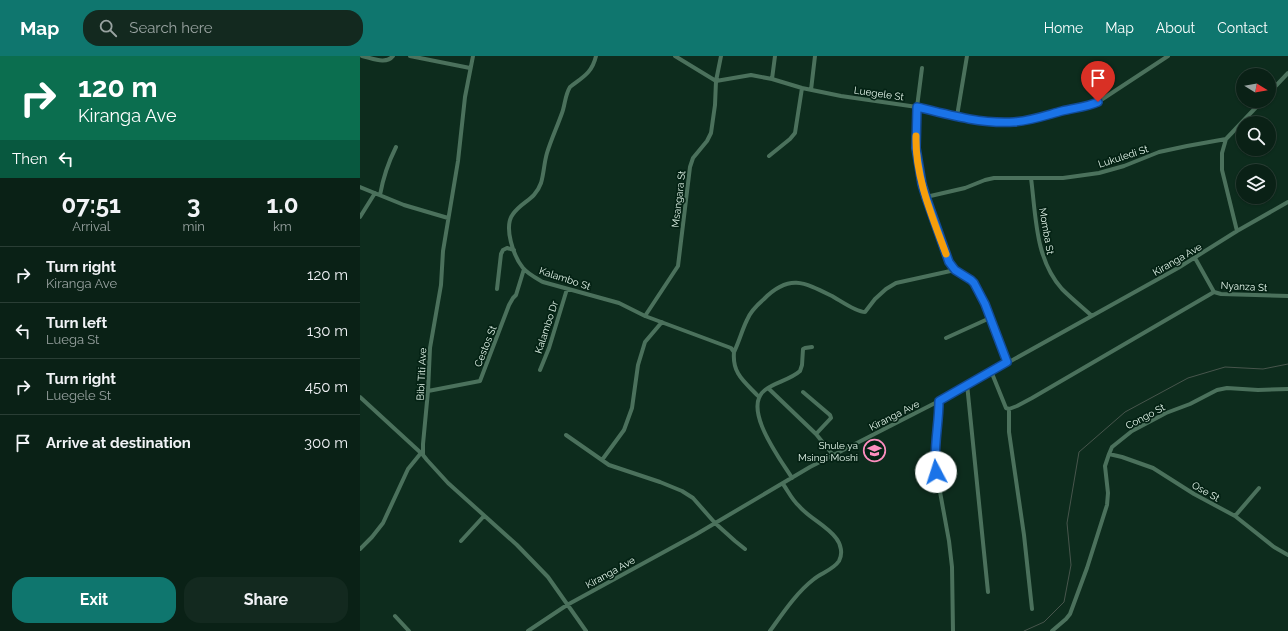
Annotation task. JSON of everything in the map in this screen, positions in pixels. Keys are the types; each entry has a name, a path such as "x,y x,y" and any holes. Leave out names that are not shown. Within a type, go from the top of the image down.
{"street":[{"path":"362,56 386,61 393,56"},
{"path":"410,56 470,68"},
{"name":"Bibi Titi Ave","path":"422,454 428,391 430,348 441,285 443,251 462,130 465,97 473,56"},
{"name":"Kalambo St","path":"596,56 590,71 570,87 568,91 547,154 539,188 535,195 513,213 510,218 508,226 518,261 532,276 543,282 619,303 645,316 726,346 733,349 734,352"},
{"path":"675,56 716,81"},
{"name":"Msangara St","path":"645,316 678,266 690,167 693,158 707,141 711,133 715,105 716,81 721,56"},
{"path":"772,79 775,56"},
{"path":"811,90 815,56"},
{"path":"957,116 967,56"},
{"name":"Luegele St","path":"716,81 751,75 772,79 811,90 917,107 975,120 991,122 1016,122 1098,102 1168,56"},
{"path":"922,68 917,107 916,148 926,197 949,262 955,270 974,283 985,304 1007,362"},
{"path":"1276,86 1288,73"},
{"path":"769,156 795,133 802,88"},
{"path":"1238,231 1222,170 1222,153 1226,139 1255,108"},
{"name":"Lukuledi St","path":"926,197 965,188 989,179 1063,178 1099,173 1124,166 1159,152 1226,139"},
{"path":"360,217 377,194 389,161 396,147"},
{"name":"Momba St","path":"1031,178 1038,236 1044,260 1049,271 1061,288 1092,316"},
{"path":"360,187 404,204 448,218"},
{"name":"Kiranga Ave","path":"528,631 567,605 715,523 833,455 939,401 1092,316 1195,258 1288,202"},
{"path":"497,290 503,250 506,248 514,250"},
{"name":"Nyanza St","path":"1195,258 1214,292 1222,294 1288,296"},
{"name":"Cestos St","path":"428,391 480,381 510,305 516,295 524,269"},
{"path":"758,396 734,367 734,352 746,320 752,311 771,292 785,284 798,283 812,286 862,312 865,312 875,299 886,289 896,283 955,270"},
{"name":"Kalambo Dr","path":"540,370 549,348 567,289"},
{"path":"1008,409 1032,398 1214,292"},
{"path":"946,338 990,318"},
{"path":"602,460 627,424 632,408 638,365 645,342 662,322"},
{"path":"792,478 768,437 759,419 756,407 758,396 768,388 802,369 803,349 812,347"},
{"path":"991,371 1006,408 1008,409 1009,432 1024,535 1032,609"},
{"path":"968,384 988,592"},
{"path":"768,388 816,434 833,455"},
{"name":"Congo St","path":"1109,454 1112,447 1132,431 1166,413 1190,404 1217,390 1227,388 1258,390 1288,389"},
{"path":"803,392 830,415 831,418 816,434"},
{"path":"360,397 422,454 448,483 528,556 548,577 586,631"},
{"path":"939,401 934,460 949,541 952,567 953,631"},
{"path":"566,435 614,467 660,482 682,491 693,498 715,523 745,549"},
{"path":"360,549 372,537 383,522 408,469 422,454"},
{"path":"1052,631 1070,614 1087,568 1107,505 1108,493 1105,466 1109,454"},
{"name":"Ose St","path":"1109,454 1122,456 1153,468 1194,494 1235,516 1274,547 1288,555"},
{"path":"770,631 794,598 814,579 832,568 839,561 841,554 841,548 837,539 826,528 799,507 783,484"},
{"path":"1235,516 1259,488"},
{"path":"461,541 484,516"},
{"path":"395,616 409,631"}],"waterway":[{"path":"1024,631 1044,622 1064,602 1071,565 1067,523 1079,452 1125,412 1188,378 1225,367 1263,369 1288,364"}],"slow traffic":[{"path":"916,136 916,148 922,184 946,254"}],"place":[{"name":"Shule ya Msingi Moshi","path":"874,451"}],"route":[{"path":"936,472 934,452 938,428 939,401 1007,362 985,304 974,283 955,270 949,262 926,197 922,184 916,148 917,107 975,120 991,122 1016,122 1098,102"}]}
